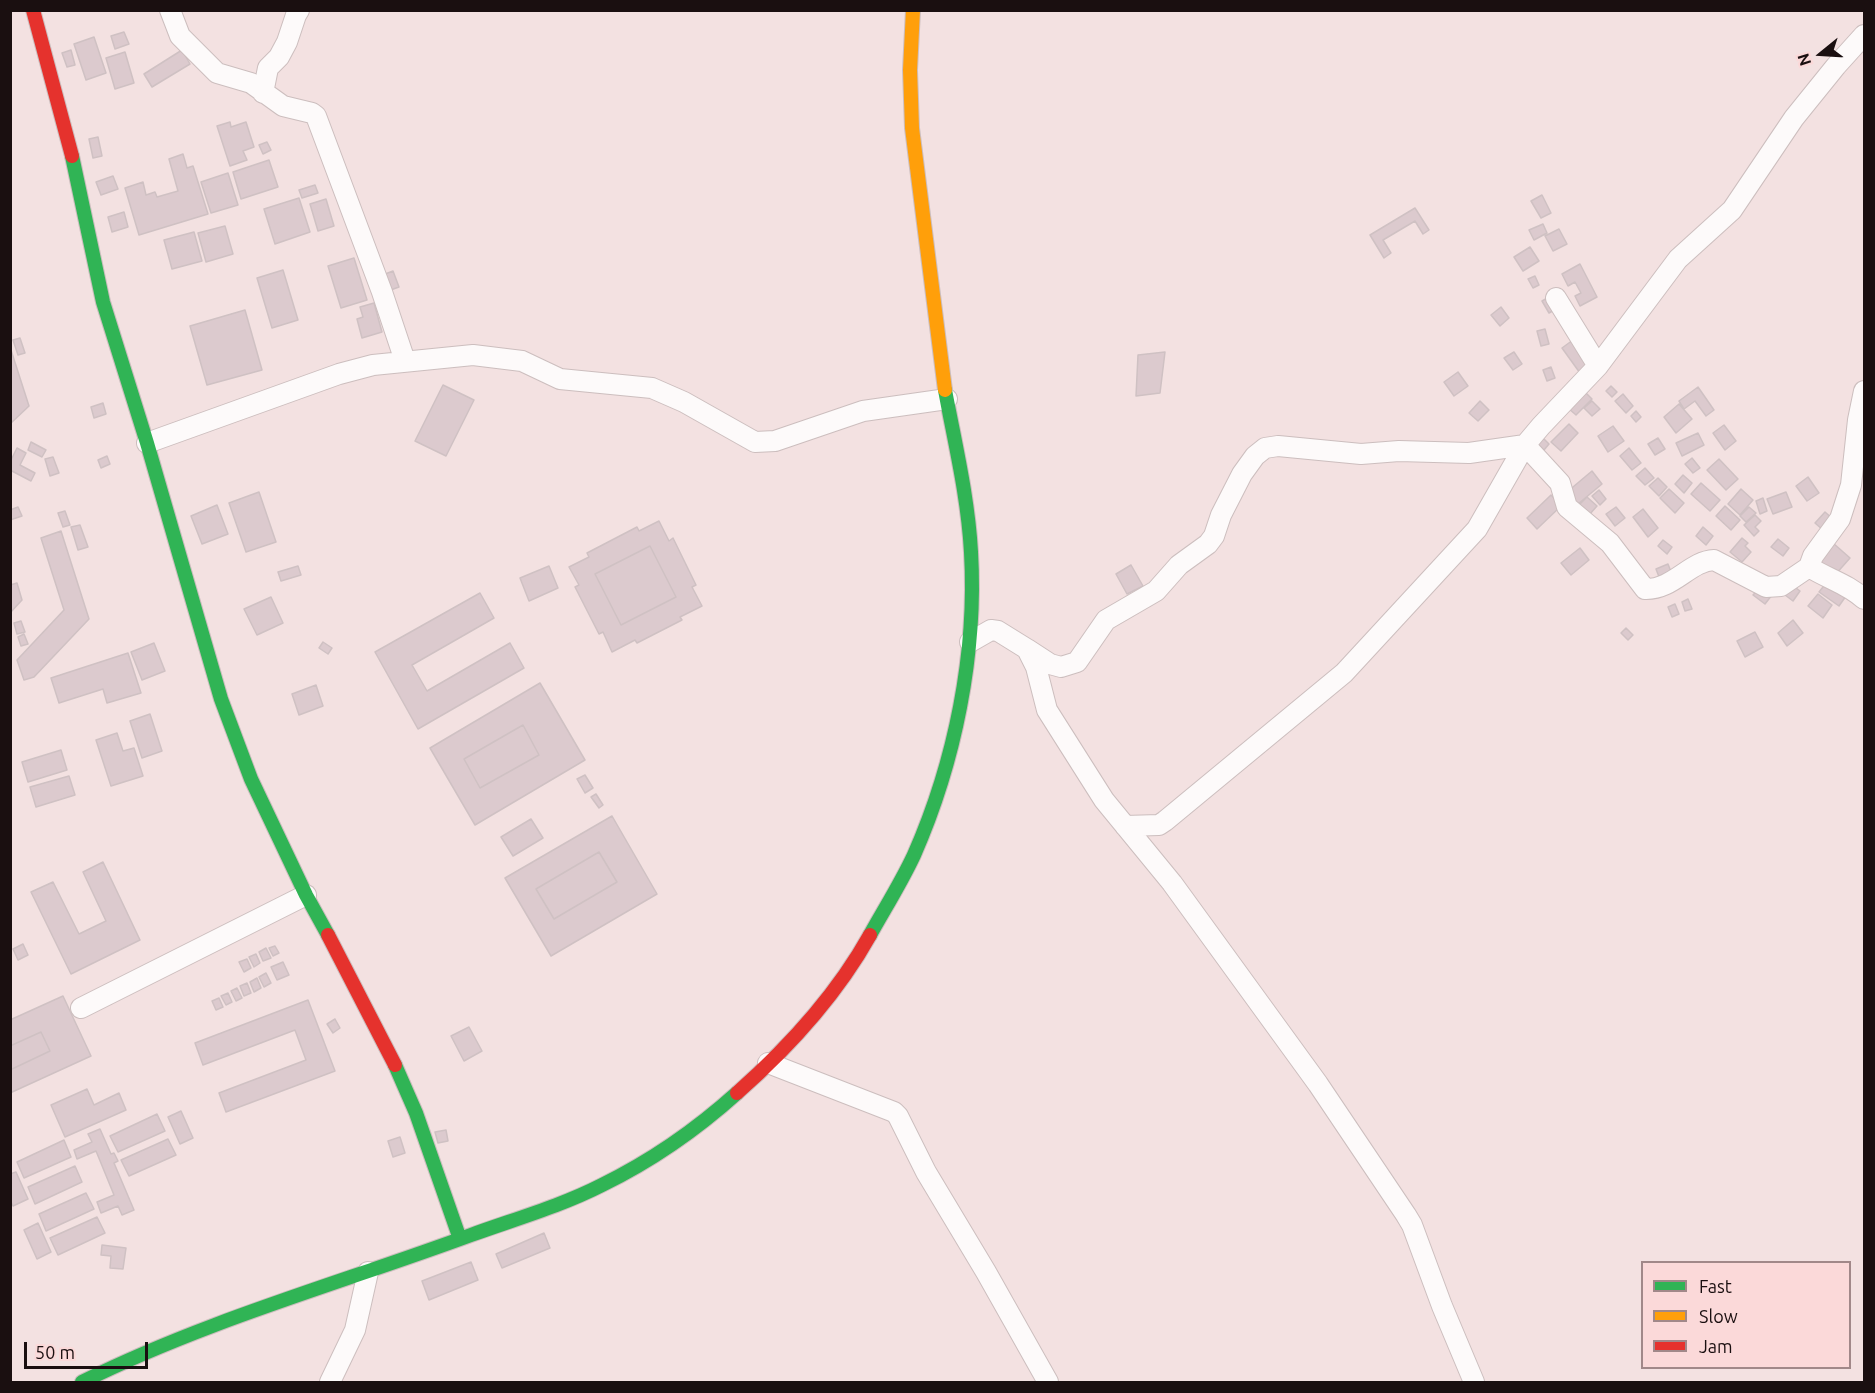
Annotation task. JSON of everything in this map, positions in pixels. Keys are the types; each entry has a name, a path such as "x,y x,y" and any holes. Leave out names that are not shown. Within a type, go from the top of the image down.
{"street":[{"path":"33,10 80,181 103,302 147,443 221,699 250,779 306,895 363,1000 400,1075 416,1113 460,1239"},
{"path":"170,10 180,36 206,63 224,76 243,80 283,106 312,113 318,120 405,361"},
{"path":"263,93 268,68 279,57 300,10"},
{"path":"82,1383 127,1358 185,1335 265,1305 460,1239 603,1184 644,1161 705,1120 792,1040 841,983 897,890 924,831 956,720 970,642 972,570 968,510 947,399 910,116 910,43 913,10"},
{"path":"1125,826 1159,825 1165,821 1344,673 1477,529 1525,445 1598,366 1678,259 1732,210 1794,118 1864,35"},
{"path":"1556,298 1598,366"},
{"path":"147,443 339,374 373,365 473,355 522,361 560,379 652,387 684,402 755,442 775,441 863,411 947,399"},
{"path":"1525,445 1560,483 1568,507 1610,543 1646,589 1661,587 1708,560 1714,560 1766,587 1780,586 1809,567 1813,556 1840,519 1849,494 1864,391"},
{"path":"970,642 991,630 998,631 1050,664 1061,667 1077,662 1106,620 1156,591 1179,565 1208,544 1214,536 1221,515 1242,474 1255,456 1265,448 1287,446 1361,454 1399,451 1469,453 1525,445"},
{"path":"1809,567 1823,576 1839,581 1864,599"},
{"path":"1027,648 1036,667 1047,710 1104,800 1172,883 1318,1084 1406,1215 1412,1225 1474,1383"},
{"path":"81,1008 306,895"},
{"path":"768,1063 894,1112 898,1116 926,1172 986,1272 1048,1383"},
{"path":"330,1383 355,1330 368,1272"}],"building":[{"path":"124,32 129,44 115,49 111,36"},
{"path":"94,37 106,73 86,80 74,44"},
{"path":"71,50 75,65 67,67 62,53"},
{"path":"182,50 190,64 152,87 144,74"},
{"path":"125,52 134,83 115,89 106,58"},
{"path":"230,122 231,127 246,122 254,147 243,151 247,160 230,166 217,126"},
{"path":"98,137 102,156 93,158 89,139"},
{"path":"267,142 271,150 263,154 259,145"},
{"path":"183,154 187,168 193,166 208,214 139,235 125,188 143,182 146,195 155,192 157,197 178,191 169,159"},
{"path":"269,160 278,187 241,199 233,172"},
{"path":"228,173 238,205 211,213 201,182"},
{"path":"113,176 118,189 101,195 96,182"},
{"path":"315,185 318,193 302,198 299,190"},
{"path":"1542,195 1551,213 1541,218 1531,201"},
{"path":"299,198 310,232 275,244 264,209"},
{"path":"326,199 334,226 318,231 310,204"},
{"path":"1415,208 1429,230 1423,234 1415,221 1383,240 1391,253 1384,258 1370,235"},
{"path":"124,212 128,227 112,232 108,217"},
{"path":"1543,224 1547,233 1534,240 1529,230"},
{"path":"225,226 233,254 206,262 198,233"},
{"path":"1559,229 1567,244 1553,251 1545,236"},
{"path":"194,232 202,261 172,269 164,240"},
{"path":"1530,247 1539,261 1523,271 1514,257"},
{"path":"354,258 367,300 341,308 328,266"},
{"path":"1580,264 1597,297 1580,306 1575,296 1581,293 1575,282 1568,286 1562,274"},
{"path":"283,270 298,320 272,328 257,278"},
{"path":"393,271 399,287 385,292 380,276"},
{"path":"1535,276 1539,285 1533,288 1528,279"},
{"path":"1551,296 1558,308 1549,313 1542,301"},
{"path":"374,303 382,332 362,338 357,319 363,317 360,307"},
{"path":"1501,307 1509,318 1500,326 1491,315"},
{"path":"245,310 262,370 207,385 190,326"},
{"path":"1545,329 1549,344 1541,346 1537,331"},
{"path":"1577,337 1595,363 1580,373 1562,348"},
{"path":"20,338 25,353 18,355 13,340"},
{"path":"10,351 29,406 10,424"},
{"path":"1165,352 1160,393 1136,396 1138,355"},
{"path":"1514,352 1522,364 1513,370 1504,358"},
{"path":"1551,367 1555,378 1547,381 1543,370"},
{"path":"1458,372 1468,386 1454,396 1444,382"},
{"path":"443,385 474,400 446,456 415,441"},
{"path":"1611,386 1617,392 1612,397 1606,391"},
{"path":"1698,387 1714,410 1706,416 1695,401 1684,409 1679,401"},
{"path":"1584,391 1592,399 1576,415 1568,408"},
{"path":"1623,394 1633,406 1626,413 1615,401"},
{"path":"1480,401 1489,410 1478,421 1469,413"},
{"path":"1592,401 1600,409 1592,416 1584,408"},
{"path":"103,403 106,414 94,418 91,407"},
{"path":"1679,404 1692,419 1676,433 1664,417"},
{"path":"1636,411 1641,417 1636,422 1631,416"},
{"path":"1569,424 1578,433 1561,451 1551,442"},
{"path":"1724,425 1736,441 1725,450 1713,433"},
{"path":"1613,426 1624,441 1608,452 1598,436"},
{"path":"1698,433 1704,445 1682,456 1676,443"},
{"path":"1542,437 1549,444 1544,450 1536,443"},
{"path":"1658,438 1665,449 1655,455 1648,444"},
{"path":"31,442 46,450 42,457 28,450"},
{"path":"17,448 26,453 20,465 35,473 31,481 10,470 10,462"},
{"path":"1629,448 1641,463 1632,470 1620,456"},
{"path":"107,456 110,464 101,468 98,460"},
{"path":"53,457 59,473 50,476 45,459"},
{"path":"1692,458 1700,468 1693,473 1685,464"},
{"path":"1719,459 1738,479 1726,490 1707,470"},
{"path":"1645,468 1654,478 1645,485 1636,476"},
{"path":"1592,471 1602,484 1578,504 1567,492"},
{"path":"1683,475 1692,483 1684,493 1675,484"},
{"path":"1808,477 1819,493 1807,501 1796,486"},
{"path":"1658,478 1667,487 1659,496 1649,486"},
{"path":"1701,483 1720,500 1710,511 1691,494"},
{"path":"1669,489 1684,503 1675,513 1660,498"},
{"path":"1741,489 1753,500 1740,515 1728,504"},
{"path":"1599,490 1606,499 1600,505 1592,496"},
{"path":"259,492 276,542 246,552 229,503"},
{"path":"1786,492 1792,507 1773,514 1767,499"},
{"path":"1551,495 1561,506 1537,529 1527,518"},
{"path":"1587,497 1597,506 1589,515 1579,505"},
{"path":"1763,498 1767,511 1760,514 1756,501"},
{"path":"217,505 228,534 202,544 191,516"},
{"path":"1725,506 1740,520 1731,530 1716,516"},
{"path":"18,507 22,516 10,520 10,510"},
{"path":"1616,507 1625,518 1615,526 1606,514"},
{"path":"1749,507 1756,513 1746,522 1740,516"},
{"path":"1643,509 1658,528 1648,537 1633,517"},
{"path":"65,511 70,525 63,527 58,513"},
{"path":"1825,512 1833,519 1823,530 1815,523"},
{"path":"1755,515 1761,521 1755,527 1759,531 1754,536 1744,525"},
{"path":"659,521 669,541 673,538 696,585 692,587 702,606 680,617 682,620 637,643 635,640 612,652 603,632 599,634 575,587 579,585 569,567 589,557 587,553 637,527 639,531","holes":["650,546 676,597 621,625 595,574"]},
{"path":"80,525 88,547 78,550 71,527"},
{"path":"1703,527 1713,536 1706,545 1696,536"},
{"path":"61,531 89,619 34,677 24,680 17,660 64,610 41,538"},
{"path":"1742,538 1748,543 1745,546 1751,552 1742,562 1730,552"},
{"path":"1778,539 1789,548 1783,556 1771,547"},
{"path":"1663,540 1672,547 1667,554 1658,546"},
{"path":"1833,543 1850,558 1835,575 1818,561"},
{"path":"650,546 676,597 621,625 595,574"},
{"path":"1580,548 1589,560 1571,575 1561,563"},
{"path":"1668,564 1673,577 1661,582 1656,569"},
{"path":"1131,565 1143,586 1127,594 1116,574"},
{"path":"298,566 301,575 281,581 278,572"},
{"path":"549,566 558,588 529,601 520,578"},
{"path":"1788,582 1800,591 1793,601 1781,592"},
{"path":"1827,582 1846,596 1839,606 1819,592"},
{"path":"17,583 22,600 10,613 10,585"},
{"path":"1761,586 1772,595 1765,604 1753,595"},
{"path":"480,593 494,618 412,665 427,691 510,643 524,668 418,729 375,652"},
{"path":"1818,594 1832,605 1823,618 1808,606"},
{"path":"271,597 283,623 257,635 244,609"},
{"path":"1688,599 1692,609 1685,611 1682,602"},
{"path":"1675,604 1679,614 1672,617 1668,607"},
{"path":"1793,620 1803,633 1787,646 1778,633"},
{"path":"21,621 25,632 17,634 14,623"},
{"path":"1626,628 1633,635 1628,640 1621,633"},
{"path":"1755,632 1763,647 1745,657 1737,641"},
{"path":"24,634 28,644 21,646 18,637"},
{"path":"323,642 332,648 328,654 319,648"},
{"path":"154,643 165,671 142,680 131,652"},
{"path":"128,653 141,693 107,703 103,689 59,703 51,678"},
{"path":"540,683 585,760 475,825 430,748","holes":["523,725 539,755 480,788 464,759"]},
{"path":"316,685 323,706 299,715 292,694"},
{"path":"150,714 162,751 142,758 130,721"},
{"path":"523,725 539,755 480,788 464,759"},
{"path":"117,733 123,751 134,748 143,776 111,786 96,740"},
{"path":"61,750 67,770 28,782 22,762"},
{"path":"585,775 593,788 585,793 577,779"},
{"path":"69,776 75,795 36,807 30,787"},
{"path":"596,794 603,805 599,808 591,797"},
{"path":"612,816 657,894 551,956 505,878","holes":["599,852 617,882 554,919 536,889"]},
{"path":"531,819 543,838 513,856 501,837"},
{"path":"599,852 617,882 554,919 536,889"},
{"path":"103,862 140,940 71,974 31,892 53,882 79,934 106,921 83,872"},
{"path":"23,944 28,955 18,960 13,949"},
{"path":"275,946 279,953 273,956 269,948"},
{"path":"266,948 271,958 263,961 259,952"},
{"path":"256,954 260,963 254,967 249,957"},
{"path":"247,959 251,968 244,972 239,962"},
{"path":"283,962 289,975 277,980 271,967"},
{"path":"266,973 271,983 264,987 259,977"},
{"path":"257,978 261,988 254,992 250,982"},
{"path":"247,983 251,993 244,996 240,986"},
{"path":"237,988 242,998 236,1001 231,991"},
{"path":"228,993 232,1002 226,1005 221,996"},
{"path":"63,996 91,1056 10,1093 10,1070 50,1051 41,1032 10,1046 10,1020"},
{"path":"219,998 223,1007 216,1010 212,1001"},
{"path":"308,1000 335,1071 226,1112 219,1093 306,1060 295,1030 203,1065 195,1043"},
{"path":"335,1019 340,1028 333,1033 327,1024"},
{"path":"469,1027 482,1051 464,1061 451,1036"},
{"path":"41,1032 50,1051 10,1070 10,1046"},
{"path":"87,1089 94,1105 119,1093 126,1110 65,1137 51,1105"},
{"path":"181,1111 193,1138 180,1144 168,1117"},
{"path":"157,1114 165,1131 118,1152 110,1136"},
{"path":"100,1129 111,1154 114,1153 118,1161 114,1163 134,1210 122,1215 118,1206 101,1213 97,1202 114,1195 96,1151 77,1159 74,1150 92,1142 88,1134"},
{"path":"446,1130 448,1141 438,1143 435,1132"},
{"path":"400,1137 405,1153 393,1157 388,1141"},
{"path":"168,1139 176,1155 129,1176 121,1160"},
{"path":"64,1140 71,1157 24,1178 17,1162"},
{"path":"75,1166 82,1182 35,1204 28,1187"},
{"path":"16,1172 28,1199 13,1206 10,1200 10,1174"},
{"path":"86,1193 94,1209 46,1231 39,1214"},
{"path":"97,1217 105,1233 58,1255 50,1238"},
{"path":"38,1223 51,1252 37,1259 24,1230"},
{"path":"544,1233 550,1248 502,1268 496,1254"},
{"path":"102,1245 126,1248 123,1269 110,1268 111,1256 101,1255"},
{"path":"471,1262 478,1280 429,1300 422,1281"}],"traffic: fast":[{"path":"72,156 103,302 147,443 221,699 251,779 306,895 328,935"},
{"path":"870,935 914,855 941,783 952,745 966,668 972,590 971,552 961,471 945,390"},
{"path":"395,1065 416,1113 460,1239"},
{"path":"82,1382 129,1360 226,1321 538,1212 586,1193 638,1166 673,1144 737,1093"}],"traffic: slow":[{"path":"913,10 910,70 912,128 945,390"}],"traffic: jam":[{"path":"33,10 72,156"},
{"path":"328,935 395,1065"},
{"path":"737,1093 793,1039 827,1000 870,935"}]}
